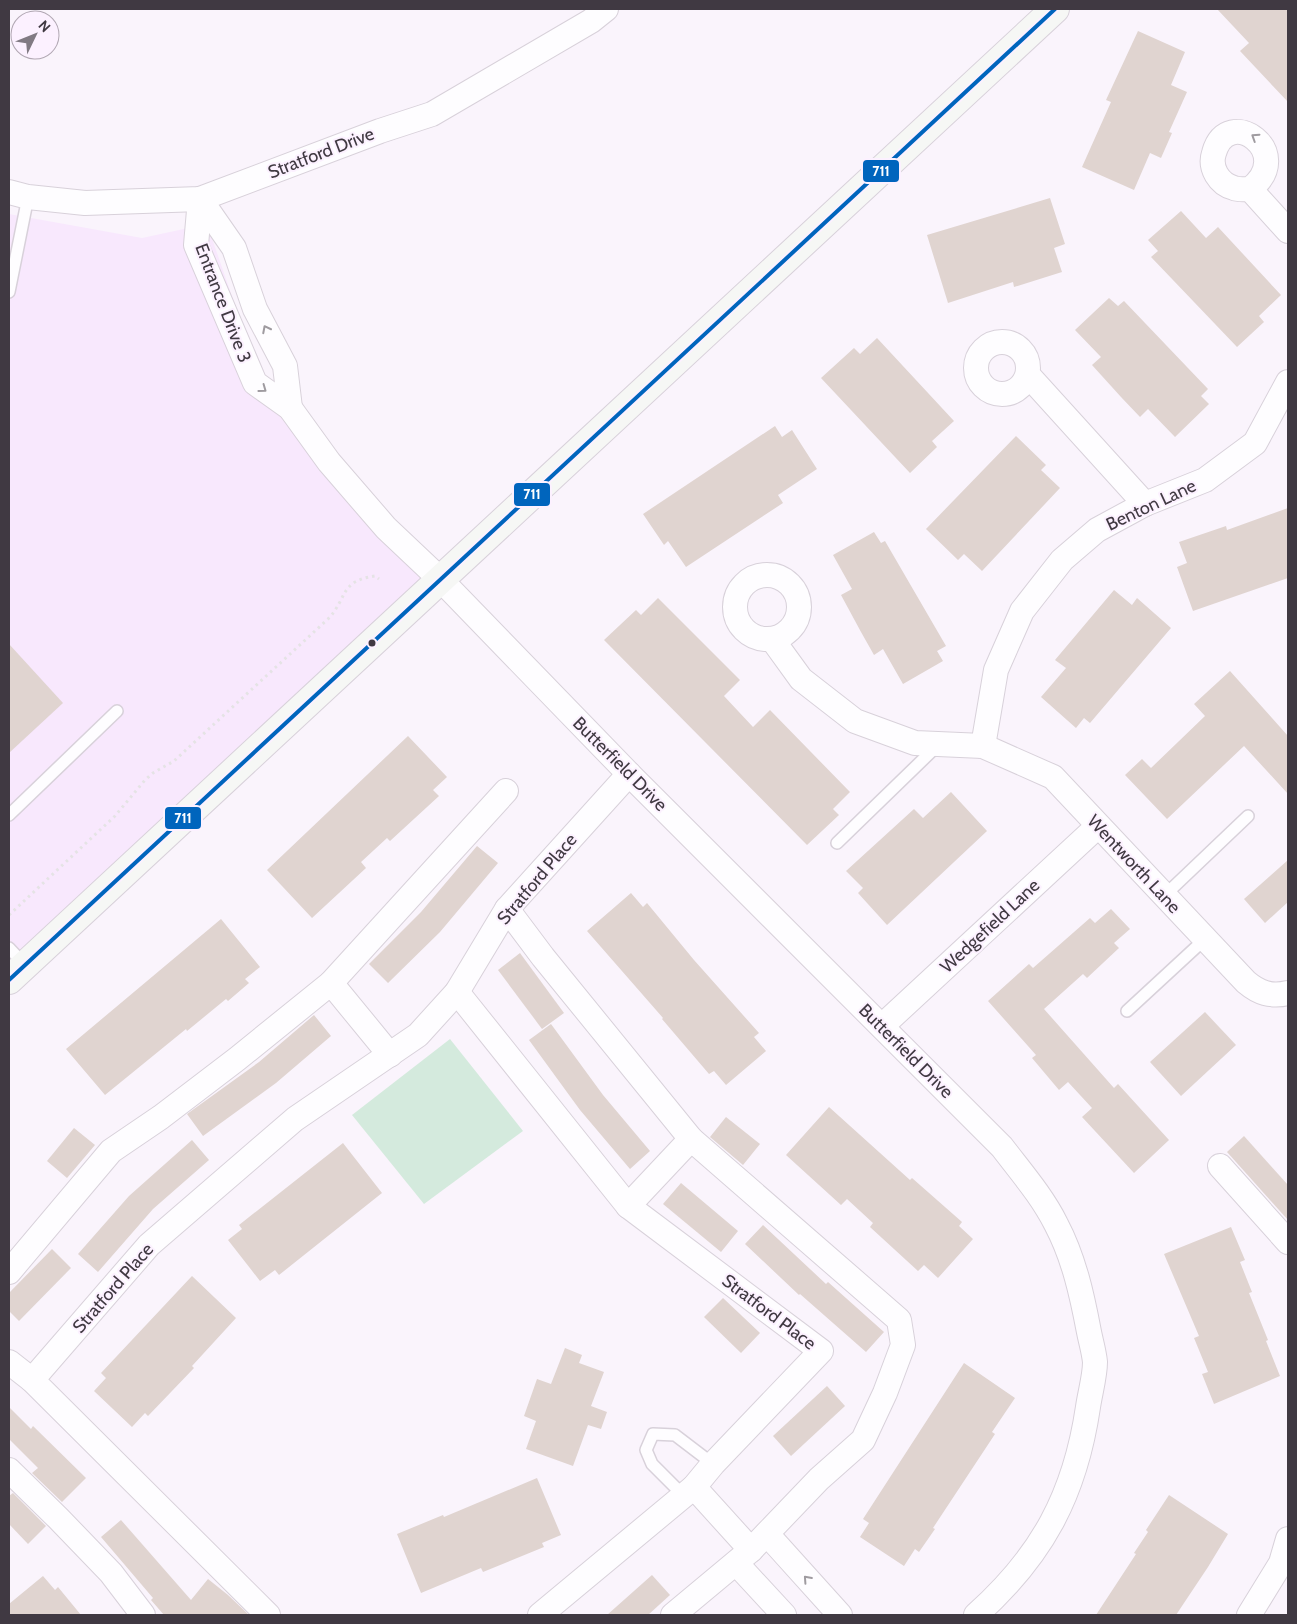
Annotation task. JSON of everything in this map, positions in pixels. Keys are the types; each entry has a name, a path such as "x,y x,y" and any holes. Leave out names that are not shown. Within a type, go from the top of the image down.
{"street":[{"name":"Stratford Drive","path":"19,195 85,202 200,199 380,131 432,114 582,26 606,9"},
{"path":"14,965 441,580 1056,9"},
{"path":"1250,189 1288,231"},
{"name":"Entrance Drive 3","path":"200,199 234,248 255,309 285,366 290,408"},
{"name":"Entrance Drive 3","path":"200,199 196,245 255,383 290,408 329,462 380,520 441,580"},
{"path":"1028,375 1145,504"},
{"name":"Benton Lane","path":"982,746 996,670 1022,611 1062,560 1097,530 1145,504 1204,480 1255,443 1288,382"},
{"name":"Butterfield Drive","path":"441,580 629,774 1002,1147 1041,1196 1057,1225 1070,1255 1082,1296 1095,1362 1083,1439 1074,1474 1059,1509 1041,1542 1018,1573 976,1615"},
{"path":"772,639 801,679 854,721 915,743 982,746"},
{"name":"Wentworth Lane","path":"982,746 1053,777 1252,987 1262,993 1281,994"},
{"name":"Stratford Place","path":"32,1380 149,1245 295,1119 418,1036 457,992 507,909 629,774"},
{"path":"9,1272 111,1151 161,1117 237,1059 331,983 506,790"},
{"name":"Wedgefield Lane","path":"882,1026 1098,826"},
{"path":"507,909 543,957 690,1139 899,1320 903,1346 885,1393 863,1440 819,1479 751,1549 673,1615"},
{"path":"331,983 390,1055"},
{"name":"Stratford Place","path":"457,992 628,1206 821,1351 689,1491 540,1615"},
{"path":"628,1206 690,1139"},
{"path":"1220,1166 1288,1242"},
{"path":"9,1362 32,1380 268,1615"},
{"path":"9,1470 110,1573 143,1615"},
{"path":"689,1491 751,1549 840,1615"},
{"path":"1249,1615 1285,1566 1288,1539"},
{"path":"751,1549 784,1615"}],"lane":[{"path":"9,292 19,195"},
{"path":"9,815 117,711"},
{"path":"837,843 939,744"},
{"path":"1164,896 1248,816"},
{"path":"1127,1011 1205,939"},
{"path":"689,1491 652,1464 646,1450 652,1434 675,1436 713,1464"}],"path":[{"path":"9,915 115,816 145,780 174,761 328,619 334,613 344,592 353,582 361,578 375,576 380,579"}],"shaded area":[{"path":"9,214 142,238 207,224 234,302 282,413 428,581 9,969"}],"green space":[{"path":"450,1039 523,1131 424,1204 352,1115"}],"building":[{"path":"1217,9 1288,9 1288,102 1240,51 1249,43"},
{"path":"1138,31 1185,52 1171,85 1187,92 1169,132 1172,133 1161,158 1150,153 1134,190 1082,167 1111,102 1106,100"},
{"path":"1050,198 1065,244 1054,248 1062,272 1014,287 1013,282 948,303 927,235"},
{"path":"1181,211 1206,238 1218,227 1281,295 1259,316 1264,322 1237,347 1151,257 1158,251 1148,240"},
{"path":"1109,298 1118,306 1124,301 1208,389 1201,396 1209,404 1175,437 1148,409 1140,417 1121,397 1092,365 1101,357 1075,330"},
{"path":"877,338 954,421 932,441 937,447 910,473 821,378 854,348 860,354"},
{"path":"775,426 782,437 792,430 817,469 778,495 783,503 686,567 668,541 664,545 643,514"},
{"path":"1016,436 1046,465 1041,470 1060,488 982,571 964,554 958,560 926,529"},
{"path":"1288,508 1288,578 1193,611 1177,567 1187,563 1179,542 1226,526 1227,530"},
{"path":"874,532 881,543 885,541 946,646 937,651 943,661 903,684 883,649 874,655 861,632 841,595 852,589 833,555"},
{"path":"1114,590 1132,605 1137,598 1171,628 1090,723 1084,718 1076,728 1041,697 1066,668 1055,660"},
{"path":"658,598 740,680 724,696 753,727 770,710 850,792 833,809 839,815 807,845 604,640 636,610 641,615"},
{"path":"9,644 63,703 9,753"},
{"path":"1230,671 1288,736 1288,794 1244,746 1167,819 1125,775 1142,759 1151,768 1205,716 1194,704"},
{"path":"408,736 447,777 433,790 439,796 390,841 387,838 361,862 366,868 312,918 267,870"},
{"path":"951,792 987,831 887,925 858,893 863,888 846,871 914,809 923,818"},
{"path":"477,846 498,863 440,932 388,983 369,964 421,912"},
{"path":"1288,860 1288,902 1265,923 1244,899"},
{"path":"631,893 643,907 647,903 694,960 759,1033 754,1037 766,1051 726,1085 714,1071 709,1074 587,931"},
{"path":"1111,909 1130,929 1114,943 1119,948 1087,978 1083,974 1044,1009 1114,1088 1118,1084 1169,1140 1134,1173 1082,1117 1092,1108 1068,1082 1059,1090 1032,1058 1036,1055 988,1001 1029,964 1033,968 1090,918 1095,923"},
{"path":"221,919 260,967 245,979 249,983 228,1001 226,999 187,1031 186,1029 105,1095 66,1049"},
{"path":"520,953 564,1013 542,1029 498,970"},
{"path":"1205,1012 1236,1045 1181,1096 1150,1062"},
{"path":"314,1015 331,1036 276,1083 203,1136 187,1114 259,1062"},
{"path":"551,1024 603,1095 650,1151 630,1169 580,1110 529,1040"},
{"path":"829,1107 910,1180 912,1178 962,1222 959,1226 973,1239 938,1278 924,1265 918,1271 870,1227 873,1223 847,1199 841,1205 786,1155"},
{"path":"726,1117 760,1144 743,1165 710,1137"},
{"path":"74,1128 95,1145 67,1178 47,1161"},
{"path":"1244,1136 1288,1185 1288,1220 1227,1152"},
{"path":"192,1140 209,1160 153,1209 98,1272 78,1254 129,1196"},
{"path":"343,1143 382,1193 279,1275 275,1270 260,1281 228,1240 242,1229 239,1225"},
{"path":"681,1183 738,1231 721,1252 663,1204"},
{"path":"763,1225 826,1284 828,1282 884,1332 866,1352 799,1295 745,1244"},
{"path":"1231,1227 1245,1260 1240,1262 1252,1292 1249,1293 1280,1376 1214,1404 1202,1374 1208,1372 1194,1338 1199,1336 1164,1254"},
{"path":"52,1249 71,1268 19,1321 9,1311 9,1293"},
{"path":"192,1276 236,1318 192,1366 194,1368 148,1416 145,1413 132,1427 94,1391 106,1378 101,1373"},
{"path":"723,1298 760,1333 741,1353 704,1317"},
{"path":"565,1348 582,1355 579,1363 604,1372 591,1406 607,1412 601,1429 588,1425 573,1466 526,1449 536,1421 524,1416 537,1379 551,1384"},
{"path":"964,1363 1015,1398 992,1432 995,1434 933,1528 935,1529 919,1552 915,1549 904,1566 860,1537 869,1523 863,1519"},
{"path":"827,1386 845,1406 791,1456 773,1436"},
{"path":"9,1407 31,1429 33,1426 86,1478 62,1502 32,1473 38,1468 9,1439"},
{"path":"537,1478 561,1535 542,1543 544,1547 483,1572 481,1568 421,1593 397,1534 443,1515 444,1517"},
{"path":"13,1493 46,1526 28,1544 9,1524 9,1496"},
{"path":"1169,1495 1228,1534 1208,1567 1176,1615 1096,1615 1136,1554 1134,1553 1148,1532 1146,1530"},
{"path":"121,1520 191,1600 208,1579 249,1615 164,1615 151,1600 153,1598 101,1537"},
{"path":"652,1575 670,1595 648,1615 607,1615"},
{"path":"43,1576 55,1590 58,1587 81,1615 9,1615 9,1604"}],"transit line":[{"name":"711","path":"9,980 1055,9"}]}
